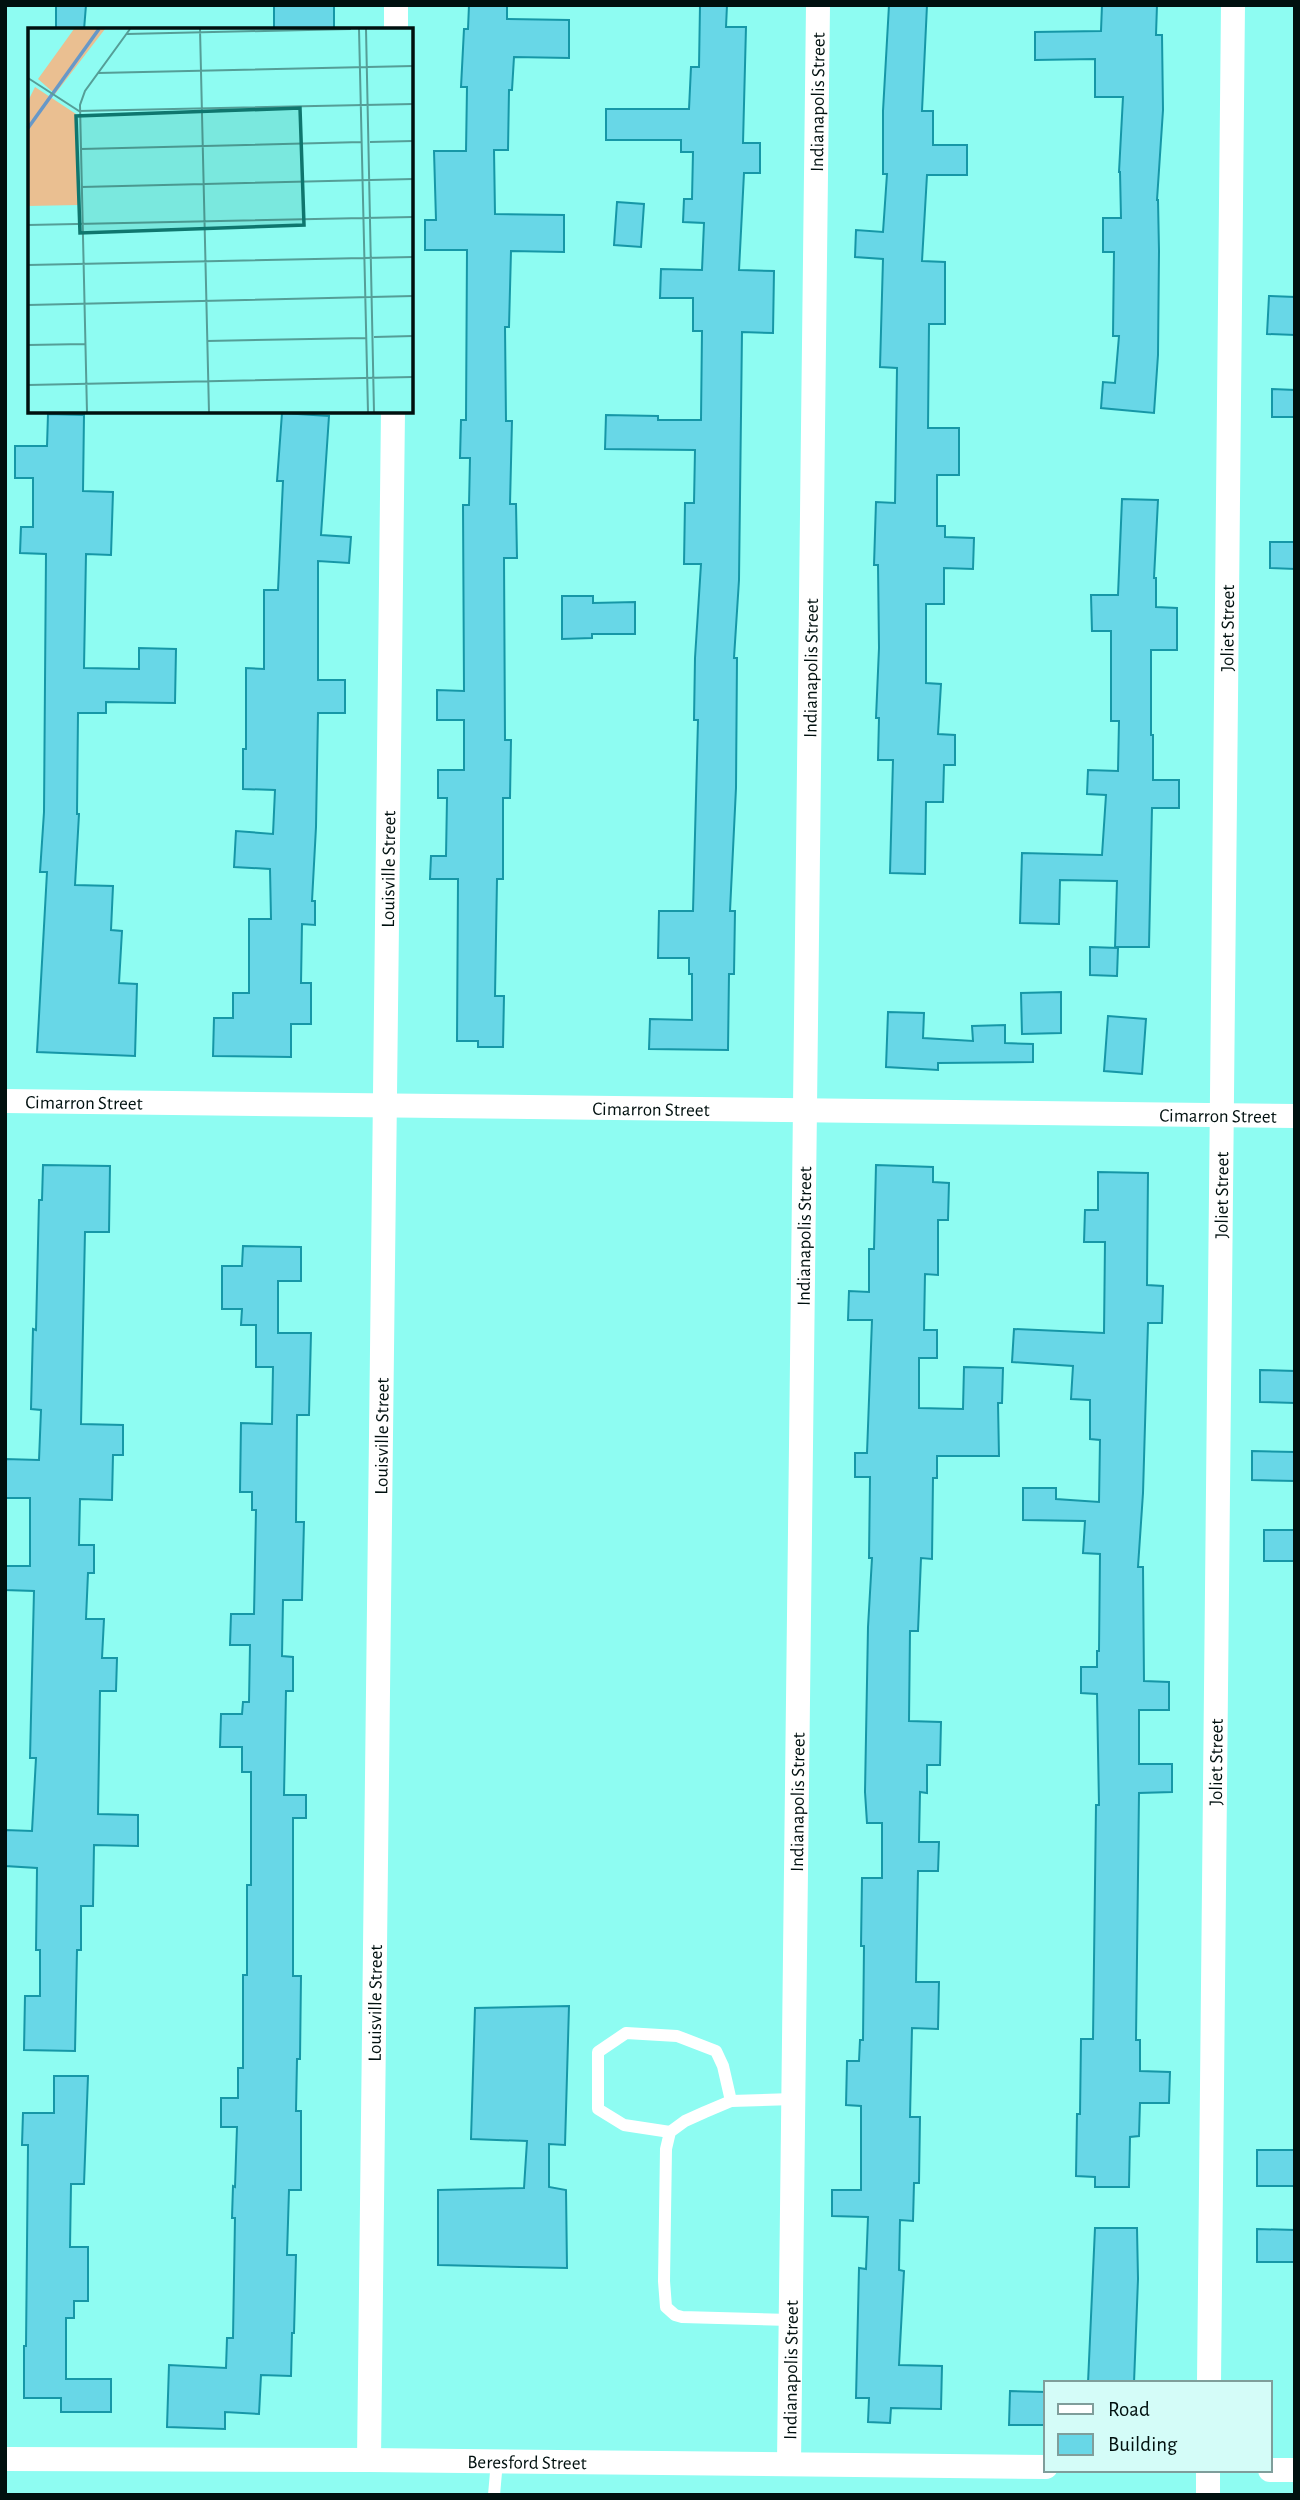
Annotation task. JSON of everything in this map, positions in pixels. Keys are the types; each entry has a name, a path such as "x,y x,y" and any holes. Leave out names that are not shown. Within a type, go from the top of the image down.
{"street":[{"path":"396,5 396,28"},
{"name":"Indianapolis Street","path":"789,2464 818,5"},
{"name":"Joliet Street","path":"1209,2381 1233,5"},
{"name":"Louisville Street","path":"369,2460 393,413"},
{"name":"Cimarron Street","path":"5,1101 1295,1116"},
{"name":"Beresford Street","path":"5,2459 1044,2467"},
{"path":"1272,2470 1295,2470"},
{"path":"1208,2472 1208,2495"}],"lane":[{"path":"670,2133 624,2125 598,2109 598,2052 626,2033 677,2036 716,2051 723,2066 731,2101"},
{"path":"790,2320 675,2315 666,2307 664,2281 666,2149 670,2133 685,2120 731,2101 793,2099"},
{"path":"495,2495 497,2461"}],"building":[{"path":"56,5 86,5 84,28 56,28"},
{"path":"274,5 334,5 334,28 274,28"},
{"path":"469,5 507,5 507,19 569,20 569,58 514,57 512,90 509,90 508,150 494,150 495,214 564,215 564,252 511,251 509,327 505,327 506,421 512,421 510,504 516,504 517,558 504,558 505,740 511,740 510,798 503,798 503,879 497,879 495,996 504,996 503,1047 478,1047 478,1041 457,1041 458,879 430,879 431,856 446,856 447,798 438,798 438,770 464,770 464,720 437,720 437,690 464,691 463,505 469,505 470,458 460,458 461,420 466,420 467,250 425,250 425,220 436,220 434,151 466,151 467,87 461,87 464,29 468,29"},
{"path":"700,5 727,5 726,27 746,27 743,143 760,143 760,173 744,173 739,270 774,271 773,333 742,332 739,580 734,658 737,658 736,788 730,911 735,911 734,974 729,974 728,1050 649,1049 650,1019 692,1020 692,974 689,974 689,958 658,958 659,911 693,911 698,720 694,720 695,658 701,564 684,564 685,503 694,503 695,450 605,449 606,415 658,416 658,420 701,420 702,331 693,331 693,298 660,298 661,269 702,270 704,223 683,222 684,199 692,199 693,152 681,152 681,140 606,140 606,109 689,109 691,67 699,67"},
{"path":"889,5 927,5 922,111 933,111 933,145 967,145 967,175 927,175 922,261 945,262 945,324 929,324 928,428 959,428 959,475 937,475 937,526 945,526 945,537 974,538 973,569 944,568 944,604 926,604 926,683 941,684 938,734 955,735 955,765 944,765 943,802 926,802 925,874 890,873 893,760 878,760 878,565 874,565 876,502 895,503 897,368 880,367 883,259 855,257 856,230 883,232 887,174 883,174 883,111"},
{"path":"1102,5 1157,5 1156,35 1162,35 1163,110 1157,200 1158,355 1154,413 1101,408 1103,382 1115,383 1119,336 1113,336 1114,252 1103,252 1103,218 1121,218 1119,172 1123,97 1095,97 1095,59 1035,60 1035,32 1101,31"},
{"path":"617,202 644,204 641,247 614,245"},
{"path":"1269,296 1295,297 1295,335 1267,334"},
{"path":"1272,389 1295,390 1295,417 1272,417"},
{"path":"282,413 329,416 321,535 351,537 349,563 318,561 318,680 345,680 345,713 318,713 312,901 315,901 315,925 302,924 301,983 311,983 311,1024 291,1024 291,1057 213,1056 214,1018 233,1018 233,993 249,993 249,919 271,919 270,869 234,867 236,831 273,834 275,790 243,789 243,749 246,749 246,668 264,669 264,590 278,590 283,481 277,481"},
{"path":"48,414 84,415 83,491 113,492 111,555 86,554 84,668 139,669 139,648 176,649 175,703 106,702 106,713 78,713 79,814 75,885 113,886 111,930 122,931 119,983 137,984 135,1056 37,1052 47,872 40,872 44,812 46,554 20,553 21,527 33,527 33,478 15,478 15,446 47,446"},
{"path":"1122,499 1158,500 1154,578 1156,607 1177,608 1177,650 1151,650 1153,780 1179,780 1179,808 1152,808 1149,947 1115,947 1117,881 1060,880 1059,924 1020,923 1022,853 1102,855 1106,795 1087,794 1088,770 1118,771 1119,721 1111,721 1111,631 1092,631 1091,595 1118,595"},
{"path":"1270,542 1295,542 1295,569 1270,568"},
{"path":"562,596 593,596 593,603 635,602 635,634 592,634 592,638 562,639"},
{"path":"1090,947 1118,948 1117,976 1090,975"},
{"path":"1061,992 1061,1033 1022,1034 1021,993"},
{"path":"888,1012 924,1013 923,1038 973,1041 972,1026 1005,1025 1005,1043 1033,1044 1033,1062 938,1063 938,1070 886,1067"},
{"path":"1108,1016 1146,1019 1142,1074 1104,1071"},
{"path":"43,1165 110,1166 109,1232 85,1232 81,1424 123,1425 123,1455 113,1455 112,1500 80,1499 79,1545 94,1545 94,1573 88,1573 86,1619 104,1619 102,1658 117,1658 116,1691 100,1691 98,1814 138,1815 138,1846 94,1845 93,1906 81,1906 81,1950 77,1950 75,2051 24,2050 25,1996 40,1996 40,1950 36,1950 37,1868 5,1866 5,1830 32,1831 36,1758 30,1758 34,1591 5,1590 5,1566 30,1566 30,1498 5,1498 5,1459 39,1460 41,1410 31,1409 39,1200 42,1200"},
{"path":"876,1165 933,1167 933,1182 949,1183 948,1220 938,1220 938,1275 925,1274 924,1330 937,1330 937,1358 919,1358 919,1408 963,1409 964,1367 1003,1368 1002,1403 998,1403 999,1456 937,1456 937,1478 933,1478 932,1559 921,1558 918,1631 910,1631 909,1721 941,1722 940,1765 927,1765 927,1793 920,1792 919,1842 939,1842 938,1871 918,1871 916,1982 939,1982 938,2029 912,2028 910,2117 920,2117 919,2183 914,2183 913,2221 900,2220 899,2270 904,2271 899,2365 942,2366 941,2409 891,2408 890,2423 868,2422 869,2398 856,2398 859,2268 866,2269 868,2217 832,2216 832,2190 861,2190 861,2106 846,2105 847,2061 859,2061 860,2040 863,2040 862,1878 882,1878 882,1823 867,1823 865,1792 872,1558 869,1558 870,1477 855,1477 855,1453 867,1453 872,1320 848,1320 849,1291 869,1292 869,1249 874,1249"},
{"path":"1098,1172 1148,1173 1147,1285 1163,1286 1162,1323 1148,1323 1138,1567 1143,1567 1144,1681 1169,1682 1169,1710 1139,1710 1139,1764 1172,1764 1172,1792 1139,1793 1136,2040 1140,2040 1140,2071 1170,2072 1169,2103 1140,2103 1139,2136 1130,2137 1129,2187 1095,2187 1095,2177 1076,2176 1081,2039 1093,2039 1096,1805 1099,1805 1097,1694 1081,1693 1081,1667 1097,1667 1100,1554 1083,1553 1085,1521 1023,1520 1023,1488 1056,1488 1056,1499 1099,1502 1100,1440 1090,1439 1090,1400 1071,1399 1073,1366 1012,1362 1014,1329 1104,1333 1105,1242 1084,1242 1085,1210 1098,1210"},
{"path":"243,1246 301,1247 301,1281 278,1281 278,1333 311,1333 309,1415 297,1415 296,1522 304,1522 302,1600 283,1600 282,1656 293,1657 293,1691 286,1691 284,1795 306,1795 306,1818 293,1818 293,1976 301,1976 296,2111 301,2111 301,2190 289,2190 287,2255 296,2255 294,2333 291,2376 261,2375 259,2414 225,2412 225,2429 167,2427 169,2365 226,2368 227,2338 233,2338 235,2218 232,2218 237,2127 221,2127 221,2098 238,2098 238,2068 243,2068 243,1975 247,1975 247,1885 251,1885 251,1772 242,1772 242,1747 220,1747 221,1714 242,1714 243,1702 249,1702 250,1645 230,1645 231,1614 254,1614 256,1510 252,1510 252,1492 240,1492 241,1423 272,1424 273,1367 256,1367 256,1325 241,1325 242,1309 222,1309 222,1266 242,1266"},
{"path":"1260,1370 1295,1371 1295,1403 1260,1402"},
{"path":"1252,1451 1295,1452 1295,1481 1252,1480"},
{"path":"1264,1530 1295,1530 1295,1561 1264,1561"},
{"path":"569,2006 565,2145 549,2144 549,2187 566,2190 567,2268 438,2265 438,2190 524,2188 527,2141 471,2139 475,2008"},
{"path":"54,2076 88,2076 84,2184 71,2184 70,2247 88,2247 88,2301 74,2301 74,2318 66,2318 66,2379 111,2379 111,2412 61,2412 61,2398 24,2398 28,2145 22,2145 23,2113 54,2113"},
{"path":"1257,2150 1295,2150 1295,2186 1257,2186"},
{"path":"1095,2228 1137,2228 1134,2381 1088,2381"},
{"path":"1257,2229 1295,2230 1295,2262 1257,2262"},
{"path":"1010,2391 1044,2392 1044,2425 1009,2425"}]}
